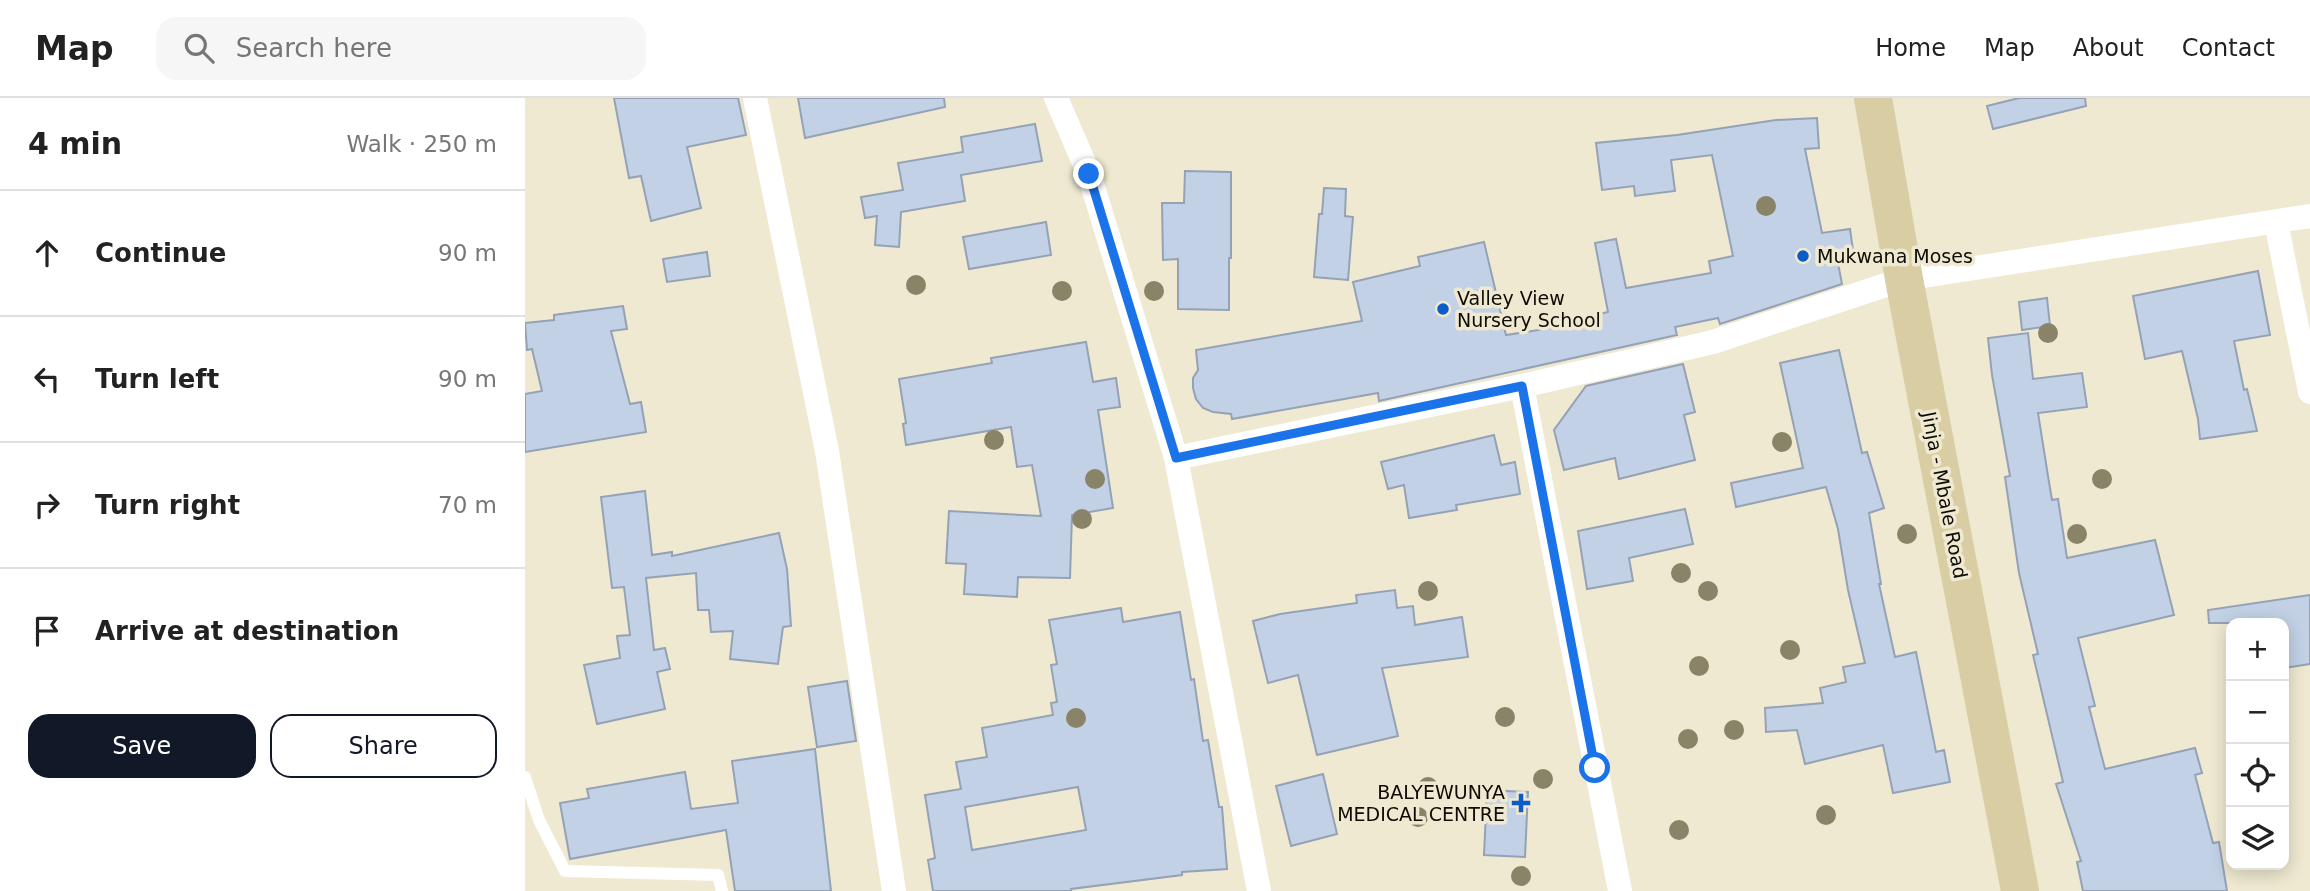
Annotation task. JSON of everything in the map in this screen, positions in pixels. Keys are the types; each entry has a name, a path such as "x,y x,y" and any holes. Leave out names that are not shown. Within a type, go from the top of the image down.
{"main road":[{"name":"Jinja - Mbale Road","path":"1873,98 1904,279 2020,891"}],"street":[{"path":"755,98 827,451 894,891"},
{"path":"1056,98 1089,174 1176,458 1259,891"},
{"path":"1176,458 1522,386 1713,342 1904,279 2310,216"},
{"path":"2276,222 2310,392"},
{"path":"1522,386 1620,891"}],"lane":[{"path":"525,777 539,820 565,871 718,875 722,891"}],"building":[{"path":"614,98 738,98 746,135 687,147 701,208 651,221 641,176 629,178"},
{"path":"798,98 944,98 945,107 805,138"},
{"path":"2019,98 2085,98 2086,106 1993,129 1987,106"},
{"path":"1817,118 1819,148 1805,149 1822,233 1850,229 1853,250 1836,253 1842,284 1720,324 1718,318 1675,327 1677,335 1379,401 1378,393 1232,419 1231,414 1203,408 1196,399 1193,378 1198,370 1196,350 1362,321 1353,282 1420,266 1418,257 1484,242 1506,335 1570,325 1569,321 1608,312 1595,243 1616,239 1626,288 1711,273 1709,261 1733,256 1712,155 1671,160 1675,191 1635,196 1634,186 1602,190 1596,143 1677,135 1776,120"},
{"path":"1035,124 1042,161 961,175 965,201 901,212 899,247 875,245 877,216 865,218 861,197 903,190 898,163 963,152 961,137"},
{"path":"1185,171 1231,172 1229,310 1178,309 1178,259 1163,260 1162,203 1184,203"},
{"path":"1324,188 1346,189 1345,216 1353,217 1348,280 1314,277"},
{"path":"1046,222 1051,255 969,269 963,237"},
{"path":"707,252 710,276 667,282 663,259"},
{"path":"2258,271 2270,335 2234,341 2244,390 2247,389 2257,431 2200,439 2182,351 2145,359 2133,296"},
{"path":"2047,298 2050,326 2022,330 2019,302"},
{"path":"623,306 627,329 611,331 630,404 641,402 646,432 525,452 525,394 542,391 532,349 527,350 525,323 554,320 554,315"},
{"path":"2028,333 2033,379 2082,373 2087,407 2038,413 2052,500 2058,499 2067,558 2155,540 2174,615 2078,638 2095,706 2089,707 2105,769 2195,748 2202,773 2195,775 2213,843 2219,842 2227,891 2083,891 2077,862 2081,861 2056,784 2063,782 2033,655 2038,654 2019,573 2005,477 2010,476 1988,338"},
{"path":"1086,342 1093,382 1116,378 1120,407 1098,410 1113,508 1072,515 1070,578 1018,577 1017,597 964,594 966,564 946,563 949,511 1041,516 1032,465 1017,467 1011,427 906,445 903,424 906,423 899,379 992,363 991,358"},
{"path":"1839,350 1862,453 1867,452 1884,508 1869,513 1879,584 1895,657 1916,652 1936,752 1944,750 1950,782 1893,793 1883,745 1805,764 1797,730 1766,732 1765,708 1823,703 1820,688 1846,682 1843,667 1865,663 1848,590 1838,529 1826,487 1736,507 1731,483 1803,468 1780,363"},
{"path":"1683,364 1695,412 1684,415 1695,460 1619,479 1615,458 1564,470 1554,430 1586,386"},
{"path":"1494,435 1501,465 1515,462 1520,494 1456,505 1457,510 1409,518 1404,485 1388,489 1381,462"},
{"path":"645,491 652,555 672,552 672,556 779,533 787,569 791,626 783,627 778,664 730,659 733,631 711,632 709,610 698,610 696,573 646,578 654,650 665,648 670,669 657,672 665,709 597,724 584,665 620,658 617,636 630,635 624,587 612,588 601,497"},
{"path":"1685,509 1693,544 1629,558 1633,581 1587,589 1578,531"},
{"path":"1395,590 1397,608 1413,606 1415,625 1462,617 1468,657 1382,668 1398,736 1317,755 1298,675 1268,683 1253,621 1280,614 1357,603 1356,595"},
{"path":"2310,595 2310,664 2289,667 2289,618 2226,618 2226,623 2209,623 2208,610"},
{"path":"1121,608 1123,622 1180,612 1203,741 1208,740 1219,807 1222,807 1227,869 1182,872 1182,875 1071,891 933,891 928,860 935,858 925,795 961,789 956,762 987,757 982,728 1053,715 1051,703 1057,702 1051,665 1057,664 1049,620","holes":["1078,787 1086,830 972,850 965,807"]},
{"path":"847,681 856,741 817,747 808,687"},
{"path":"815,749 831,891 735,891 726,830 570,859 560,803 589,798 587,789 685,772 691,809 738,803 732,761"},
{"path":"1323,774 1337,834 1291,846 1276,786"},
{"path":"1487,790 1528,792 1525,857 1484,855"}],"place":[{"name":"Mukwana Moses","path":"1803,256"},
{"name":"Valley View Nursery School","path":"1443,309"},
{"name":"BALYEWUNYA MEDICAL CENTRE","path":"1521,803"}],"route":[{"path":"1089,174 1176,458 1522,386 1595,768"}]}
